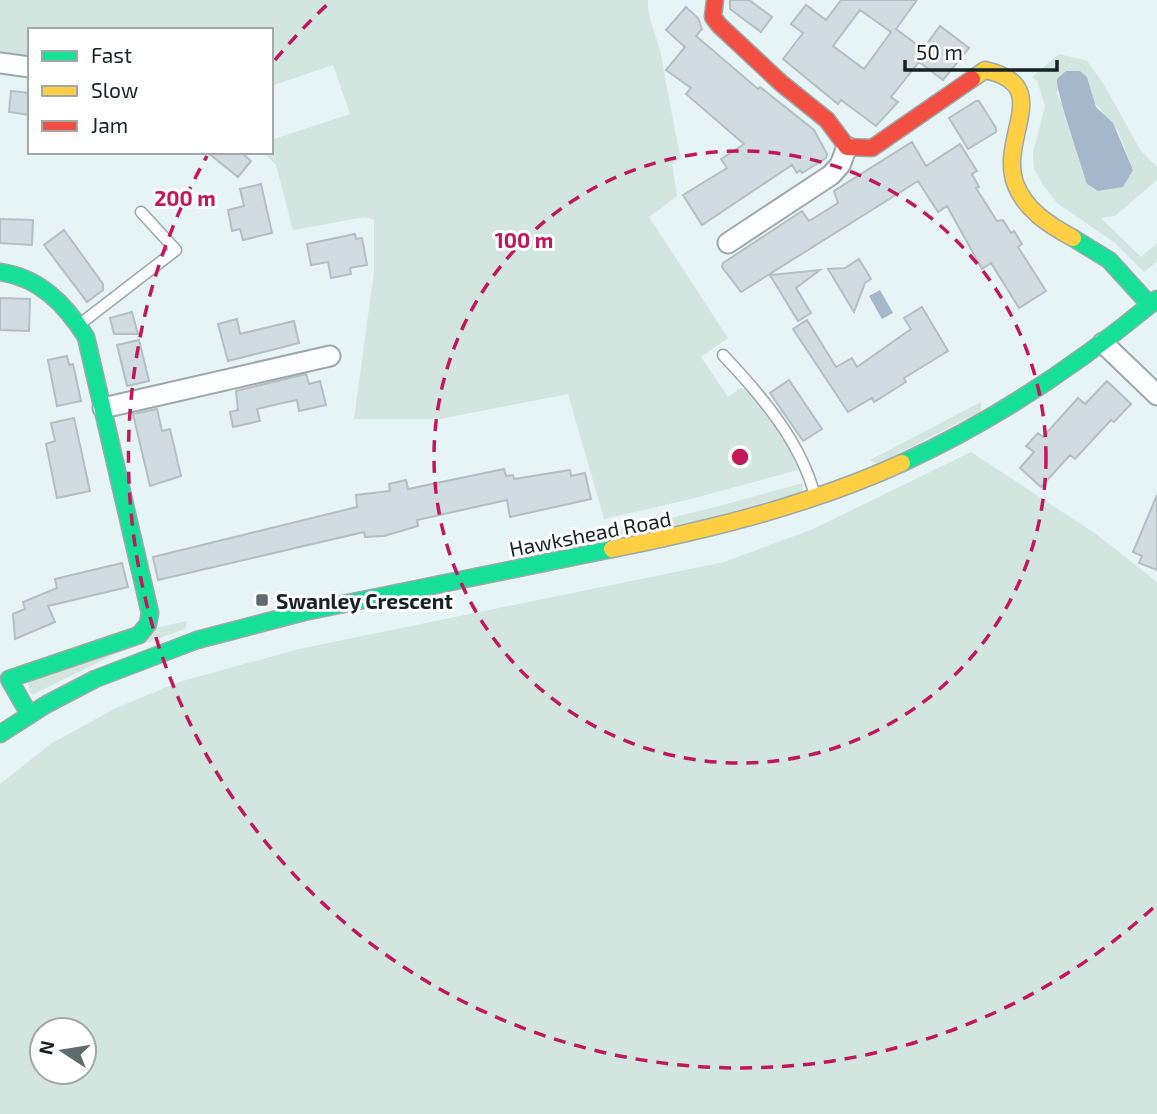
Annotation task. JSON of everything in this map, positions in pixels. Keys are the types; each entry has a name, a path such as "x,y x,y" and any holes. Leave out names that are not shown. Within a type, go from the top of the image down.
{"street":[{"path":"715,0 713,17 719,25 781,83 827,120 847,147"},
{"path":"0,63 28,67"},
{"path":"847,147 872,148 985,70 1005,73 1020,84 1022,105 1010,162 1015,183 1027,205 1056,231 1105,258 1154,302"},
{"path":"728,243 831,175 840,165 847,147"},
{"path":"0,272 29,278 44,286 79,324 86,337 150,613 148,624 139,635 4,681 29,714"},
{"name":"Hawkshead Road","path":"0,734 29,714 103,674 163,649 242,626 693,533 816,500 931,452 1028,396 1103,343 1154,302"},
{"path":"1103,343 1157,395"},
{"path":"103,408 330,356"}],"lane":[{"path":"79,324 176,250 141,212"},
{"path":"723,355 754,387 800,454 816,500"}],"shaded area":[{"path":"0,0 648,0 681,158 672,164 677,196 649,217 728,338 701,357 728,397 740,388 750,390 791,451 798,470 604,519 568,394 440,419 354,419 374,272 374,220 365,217 293,230 276,165 265,154 273,154 273,139 350,114 333,65 273,85 273,28 28,28 28,57 0,52"},
{"path":"1059,54 1087,61 1103,83 1141,151 1157,167 1157,180 1115,216 1101,218 1141,257 1157,243 1157,262 1144,272 1115,243 1057,203 1034,170 1033,153 1045,106 1037,81 1032,77","holes":["1056,91 1092,99 1118,131 1130,162 1123,187 1098,191 1087,184 1070,123"]},
{"path":"981,402 981,411 878,464 870,460"},
{"path":"971,452 1096,534 1157,582 1157,1114 0,1114 0,784 52,743 116,708 179,682 299,649 724,562 813,529"},
{"path":"803,483 802,492 702,520 598,540 597,535"},
{"path":"187,621 185,629 113,655 34,694 30,693 28,683 155,628"}],"water":[{"path":"1066,71 1080,71 1087,77 1096,107 1113,123 1133,170 1123,187 1098,191 1087,184 1058,86 1057,79"},
{"path":"880,290 893,313 882,319 869,296"}],"building":[{"path":"730,0 749,0 772,17 761,32 730,9"},
{"path":"841,0 917,0 896,29 923,49 940,26 969,48 943,80 919,62 891,97 898,102 876,126 841,100 838,104 783,59 803,33 791,24 806,5 826,20","holes":["860,10 891,32 864,69 833,46"]},
{"path":"686,7 698,18 702,29 696,36 758,89 760,87 814,130 827,154 826,158 802,173 800,170 797,173 792,165 702,225 683,195 727,168 721,159 744,144 686,94 691,88 666,70 685,47 666,30"},
{"path":"11,91 28,93 28,115 9,112"},
{"path":"979,101 996,132 968,149 949,118"},
{"path":"912,142 926,166 960,144 977,171 972,174 979,187 976,188 997,221 1003,220 1011,233 1014,231 1022,244 1018,247 1046,291 1019,308 991,263 982,269 947,206 938,212 918,181 741,292 722,267 723,263 802,211 809,221 838,203 834,191"},
{"path":"209,154 243,154 251,161 238,177"},
{"path":"261,184 272,233 243,240 240,229 232,231 228,210 244,206 240,189"},
{"path":"0,219 33,220 32,245 0,243"},
{"path":"64,230 103,284 103,290 87,302 44,245"},
{"path":"355,234 356,239 362,238 367,265 350,268 351,274 331,278 328,262 311,265 307,244"},
{"path":"859,259 871,279 865,283 854,312 828,269 845,268"},
{"path":"820,270 796,288 811,313 798,321 770,275"},
{"path":"0,298 30,299 29,331 0,330"},
{"path":"922,307 948,351 904,378 906,382 874,402 872,398 848,412 793,329 807,320 836,367 852,358 857,367 911,329 904,318"},
{"path":"132,312 138,334 114,334 110,318"},
{"path":"237,319 240,334 294,321 299,343 228,361 218,324"},
{"path":"139,340 149,381 127,386 117,345"},
{"path":"67,356 69,365 73,364 81,401 57,406 48,360"},
{"path":"306,374 309,384 320,381 326,405 299,411 297,400 278,404 257,409 260,421 233,427 230,412 238,410 236,391"},
{"path":"789,380 822,429 803,441 770,393"},
{"path":"1107,381 1131,404 1114,422 1111,420 1075,459 1070,455 1041,487 1020,468 1034,452 1026,446 1038,433 1043,437 1078,398 1085,404"},
{"path":"157,409 162,431 170,429 181,476 150,486 133,414"},
{"path":"74,418 90,491 57,498 46,444 55,441 51,423"},
{"path":"504,469 506,476 513,475 514,479 570,470 571,476 585,473 591,499 510,517 507,500 417,520 418,526 384,536 365,537 364,532 158,580 153,557 357,507 356,495 390,491 389,484 406,480 408,489"},
{"path":"1157,495 1157,570 1139,563 1142,556 1133,552"},
{"path":"122,563 128,587 48,606 55,622 15,639 13,614 25,609 23,602 57,588 55,579"}],"traffic: fast":[{"path":"1073,238 1109,260 1150,305"},
{"path":"0,272 27,280 50,294 86,337 150,613 148,624 139,635 9,679 29,714"},
{"path":"902,463 970,429 1035,390 1157,299"},
{"path":"0,734 47,704 95,679 197,640 304,612 612,549"}],"traffic: slow":[{"path":"972,79 985,70 1006,77 1017,87 1021,100 1013,148 1015,183 1031,209 1073,238"},
{"path":"612,549 760,514 832,491 902,463"}],"traffic: jam":[{"path":"715,0 713,17 719,25 781,83 827,120 847,147 872,148 972,79"}],"place":[{"name":"Swanley Crescent","path":"262,600"}]}
